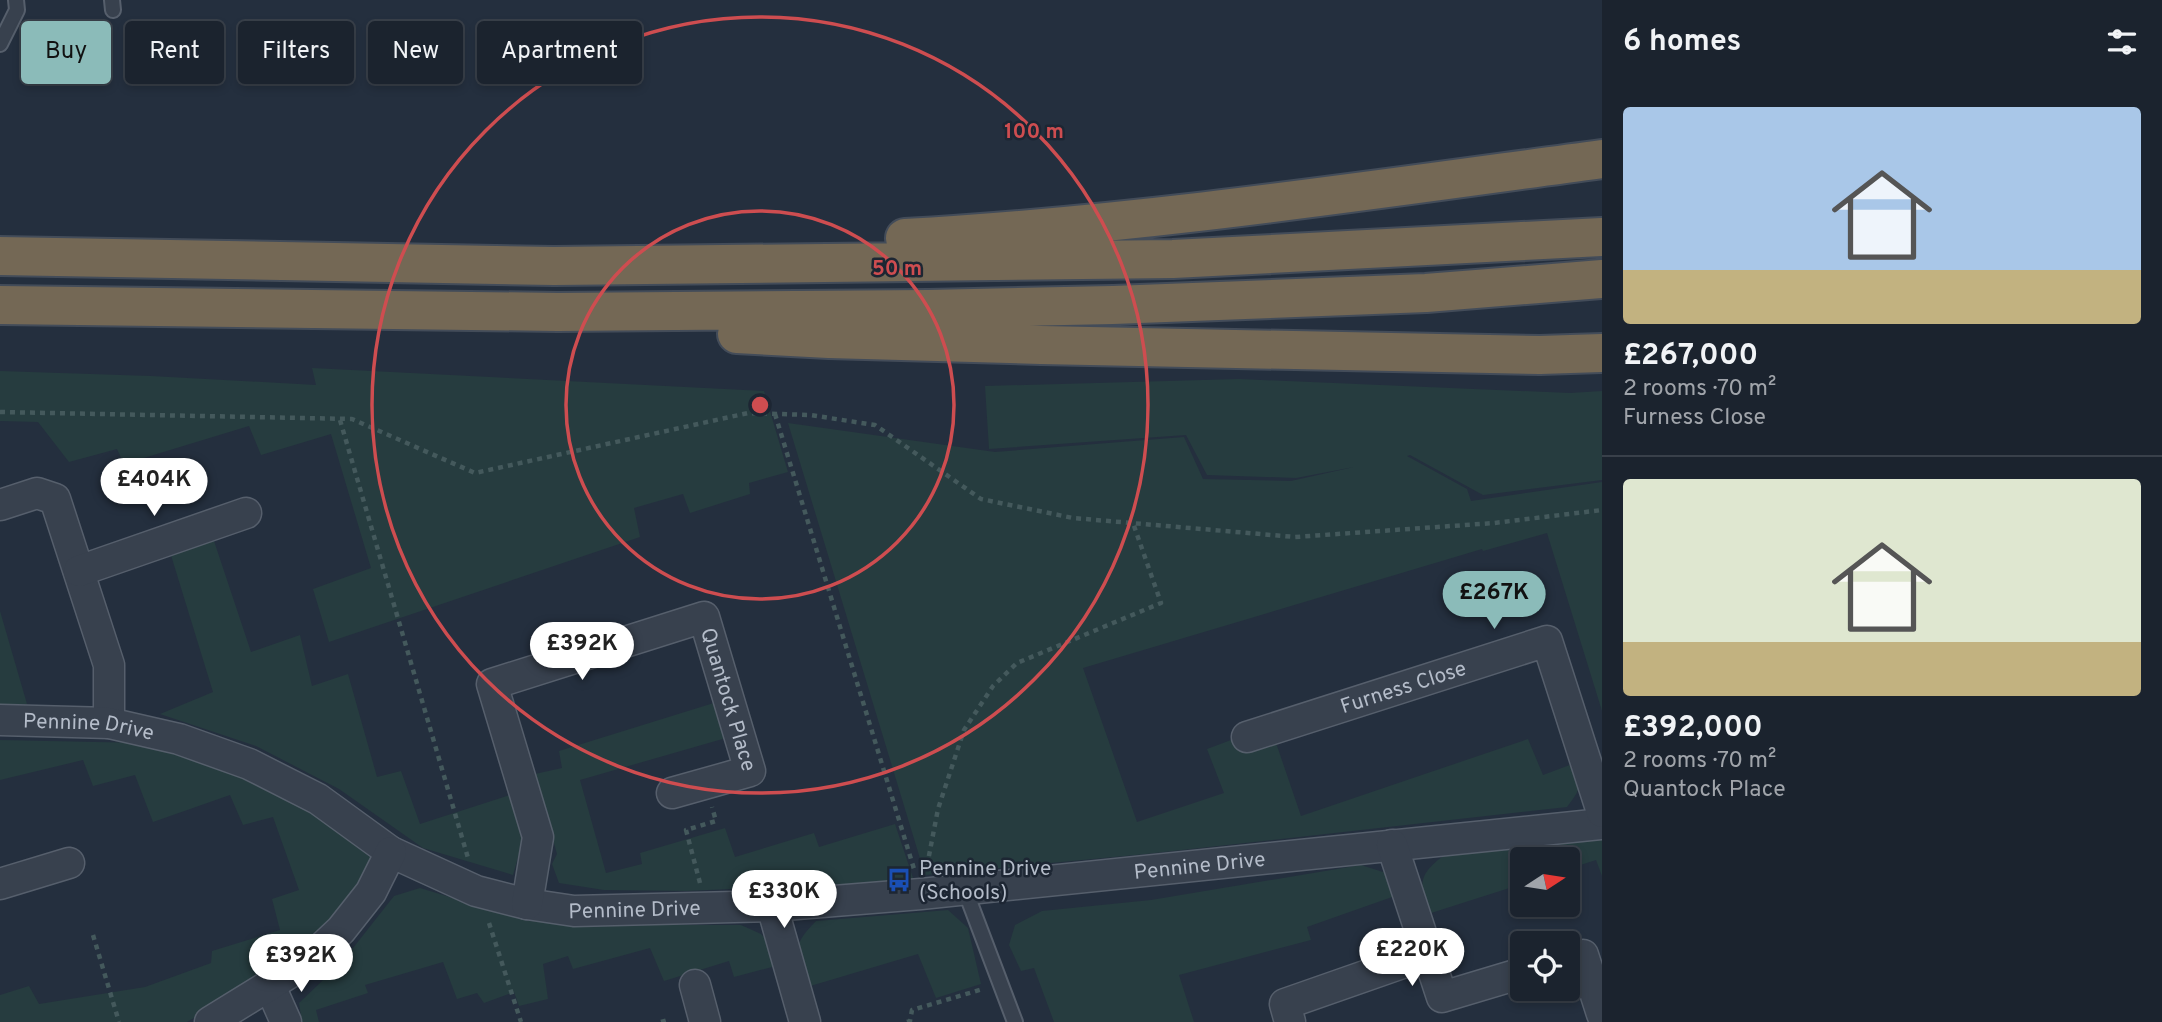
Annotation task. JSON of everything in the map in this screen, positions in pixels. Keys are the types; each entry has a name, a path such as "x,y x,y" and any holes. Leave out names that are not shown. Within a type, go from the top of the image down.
{"highway":[{"path":"554,266 735,244 806,243 1004,232 1406,186 1602,159"},
{"path":"0,256 554,266 1173,259 1602,237"},
{"path":"0,305 558,312 914,309 1113,305 1426,293 1602,279"},
{"path":"558,312 738,334 829,339 1539,355 1602,353"}],"street":[{"path":"0,505 37,493 55,499 109,665 109,723"},
{"path":"79,571 246,513"},
{"name":"Quantock Place","path":"527,904 538,837 492,684 704,617 750,771 672,793"},
{"name":"Furness Close","path":"1247,737 1547,640 1602,812"},
{"name":"Pennine Drive","path":"0,720 109,723 179,738 249,764 318,799 391,852 476,891 527,904 574,911 772,906 921,894 1602,824"},
{"path":"1392,845 1442,997 1510,977"},
{"path":"210,1022 307,962 341,930 371,892 391,852"},
{"path":"0,884 69,863"},
{"path":"772,906 805,1022"},
{"path":"1290,1022 1285,1004 1428,954"},
{"path":"1580,956 1583,955 1602,1014"},
{"path":"695,985 705,1022"},
{"path":"270,986 285,1022"}],"lane":[{"path":"0,44 17,10 16,0"},
{"path":"965,890 1015,1022"}],"path":[{"path":"0,412 352,419 475,473 748,413 810,415 875,425 981,499 1073,518 1295,537 1494,523 1602,510"},
{"path":"775,414 921,894"},
{"path":"340,419 470,866"},
{"path":"921,894 938,809 964,730 993,686 1017,663 1161,603 1133,523"},
{"path":"705,785 716,821 686,830 706,908"},
{"path":"489,920 522,1022"},
{"path":"93,935 119,1022"},
{"path":"907,1022 910,1021 912,1010 1000,984"},
{"path":"661,1022 669,1022"}],"green space":[{"path":"312,368 764,391 788,472 749,483 750,494 690,513 683,494 634,508 640,537 329,642 313,589 371,568 331,434 261,455 249,426 124,464 117,449 69,462 38,422 0,421 0,371 316,385"},
{"path":"1239,379 1570,393 1602,391 1602,480 1483,495 1410,455 1407,456 1467,489 1471,501 1602,482 1602,711 1547,533 1483,551 1482,549 1083,668 1137,822 1224,793 1207,749 1239,737 1275,740 1301,816 1528,739 1543,775 1575,763 1580,781 1575,795 1567,807 1146,854 925,875 788,423 995,452 1184,437 1203,479 1291,481 1354,467 1296,478 1207,475 1186,435 989,449 985,386"},
{"path":"212,535 251,652 300,635 312,686 348,674 377,777 401,771 420,824 510,795 525,833 513,875 423,848 339,789 256,746 160,714 213,692 170,552"},
{"path":"0,611 27,704 0,705"},
{"path":"717,702 726,738 580,780 606,873 642,864 640,853 725,828 735,857 814,833 819,847 895,824 914,881 686,891 604,890 559,883 552,864 557,854 535,774 562,768 559,751"},
{"path":"0,740 144,743 227,771 306,808 374,860 345,909 288,959 187,1022 0,1022 0,995 29,986 39,1004 145,987 211,963 212,951 280,930 272,899 299,890 273,817 243,825 230,795 153,822 135,775 93,786 83,760 0,780"},
{"path":"1602,835 1602,876 1596,860 1580,865 1580,847 1510,847 1510,888 1428,914 1423,880 1430,867 1446,854"},
{"path":"1361,865 1386,873 1395,896 1307,927 1311,940 1179,975 1194,1022 1054,1022 1034,968 1021,971 1009,945 1015,925 1042,911 1151,900"},
{"path":"420,888 529,921 613,925 741,925 761,934 773,947 772,967 734,977 729,961 664,981 650,948 573,969 568,956 543,964 548,999 519,1006 514,992 484,1003 477,993 457,999 443,962 365,985 368,993 316,1010 319,1022 302,1022 299,1003 342,962 394,896"},
{"path":"948,910 968,928 981,984 936,998 918,954 807,987 797,952 802,938 816,921"}],"place":[{"name":"Pennine Drive (Schools)","path":"899,880"}]}
